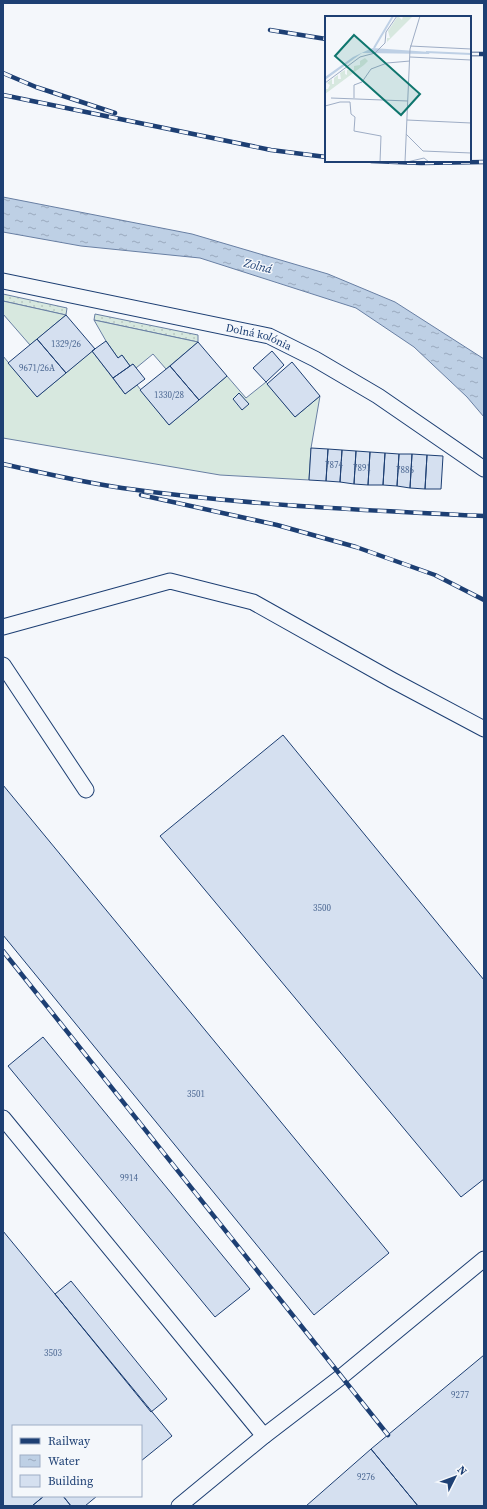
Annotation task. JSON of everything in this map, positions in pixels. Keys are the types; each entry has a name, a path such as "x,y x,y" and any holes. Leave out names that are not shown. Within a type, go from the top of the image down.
{"lane":[{"name":"Dolná kolónia","path":"3,281 269,336 315,359 378,396 484,469"},
{"path":"3,627 170,581 253,602 392,680 484,729"},
{"path":"3,665 86,790"},
{"path":"3,1118 264,1436"},
{"path":"179,1506 264,1436 341,1377 484,1259"}],"shaded area":[{"path":"3,294 67,308 66,315 3,301"},
{"path":"3,301 66,315 30,345 3,314"},
{"path":"95,314 198,335 198,342 94,320"},
{"path":"94,320 198,342 166,369 153,354 136,368 133,364 130,366 122,355 118,358"},
{"path":"92,351 125,394 137,385 169,425 227,376 246,398 266,382 295,417 320,396 311,448 309,480 220,475 3,438 3,356 37,397"}],"water":[{"name":"Zolná","path":"3,197 192,234 328,274 395,302 484,359 484,417 467,397 414,347 356,308 200,258 81,246 3,232"}],"building":[{"path":"66,315 95,349 66,373 37,339"},
{"path":"37,339 66,373 37,397 8,363"},
{"path":"106,341 118,358 122,355 130,366 113,378 92,351"},
{"path":"198,342 227,376 199,400 170,366"},
{"path":"272,351 284,365 266,382 253,368"},
{"path":"292,362 320,396 295,417 267,384"},
{"path":"133,364 145,379 125,394 113,378"},
{"path":"170,366 199,400 169,425 140,390"},
{"path":"239,393 249,404 242,410 233,399"},
{"path":"311,448 328,449 326,481 309,480"},
{"path":"328,449 342,450 340,482 326,481"},
{"path":"342,450 356,451 354,484 340,482"},
{"path":"356,451 370,452 368,485 354,484"},
{"path":"370,452 385,453 383,485 368,485"},
{"path":"385,453 399,454 397,486 383,485"},
{"path":"399,454 412,454 410,488 397,486"},
{"path":"412,454 427,455 425,489 410,488"},
{"path":"427,455 443,456 441,489 425,489"},
{"path":"283,735 484,980 484,1179 461,1197 160,836"},
{"path":"3,785 389,1253 314,1315 3,935"},
{"path":"43,1037 250,1289 215,1317 8,1066"},
{"path":"3,1231 172,1436 142,1460 142,1425 12,1425 12,1497 43,1497 32,1506 3,1506"},
{"path":"71,1281 167,1399 151,1412 55,1294"},
{"path":"484,1355 484,1506 418,1506 371,1449"},
{"path":"371,1449 418,1506 306,1506"},
{"path":"43,1497 64,1497 71,1506 32,1506"},
{"path":"64,1497 96,1497 85,1506 71,1506"}],"railway":[{"path":"270,30 325,39"},
{"path":"471,54 484,54"},
{"path":"3,73 36,87 115,113"},
{"path":"3,95 271,150 325,157"},
{"path":"396,162 484,162"},
{"path":"3,464 92,483 212,499 303,506 484,516"},
{"path":"141,495 277,525 356,547 435,575 484,600"},
{"path":"3,951 388,1435"}]}
